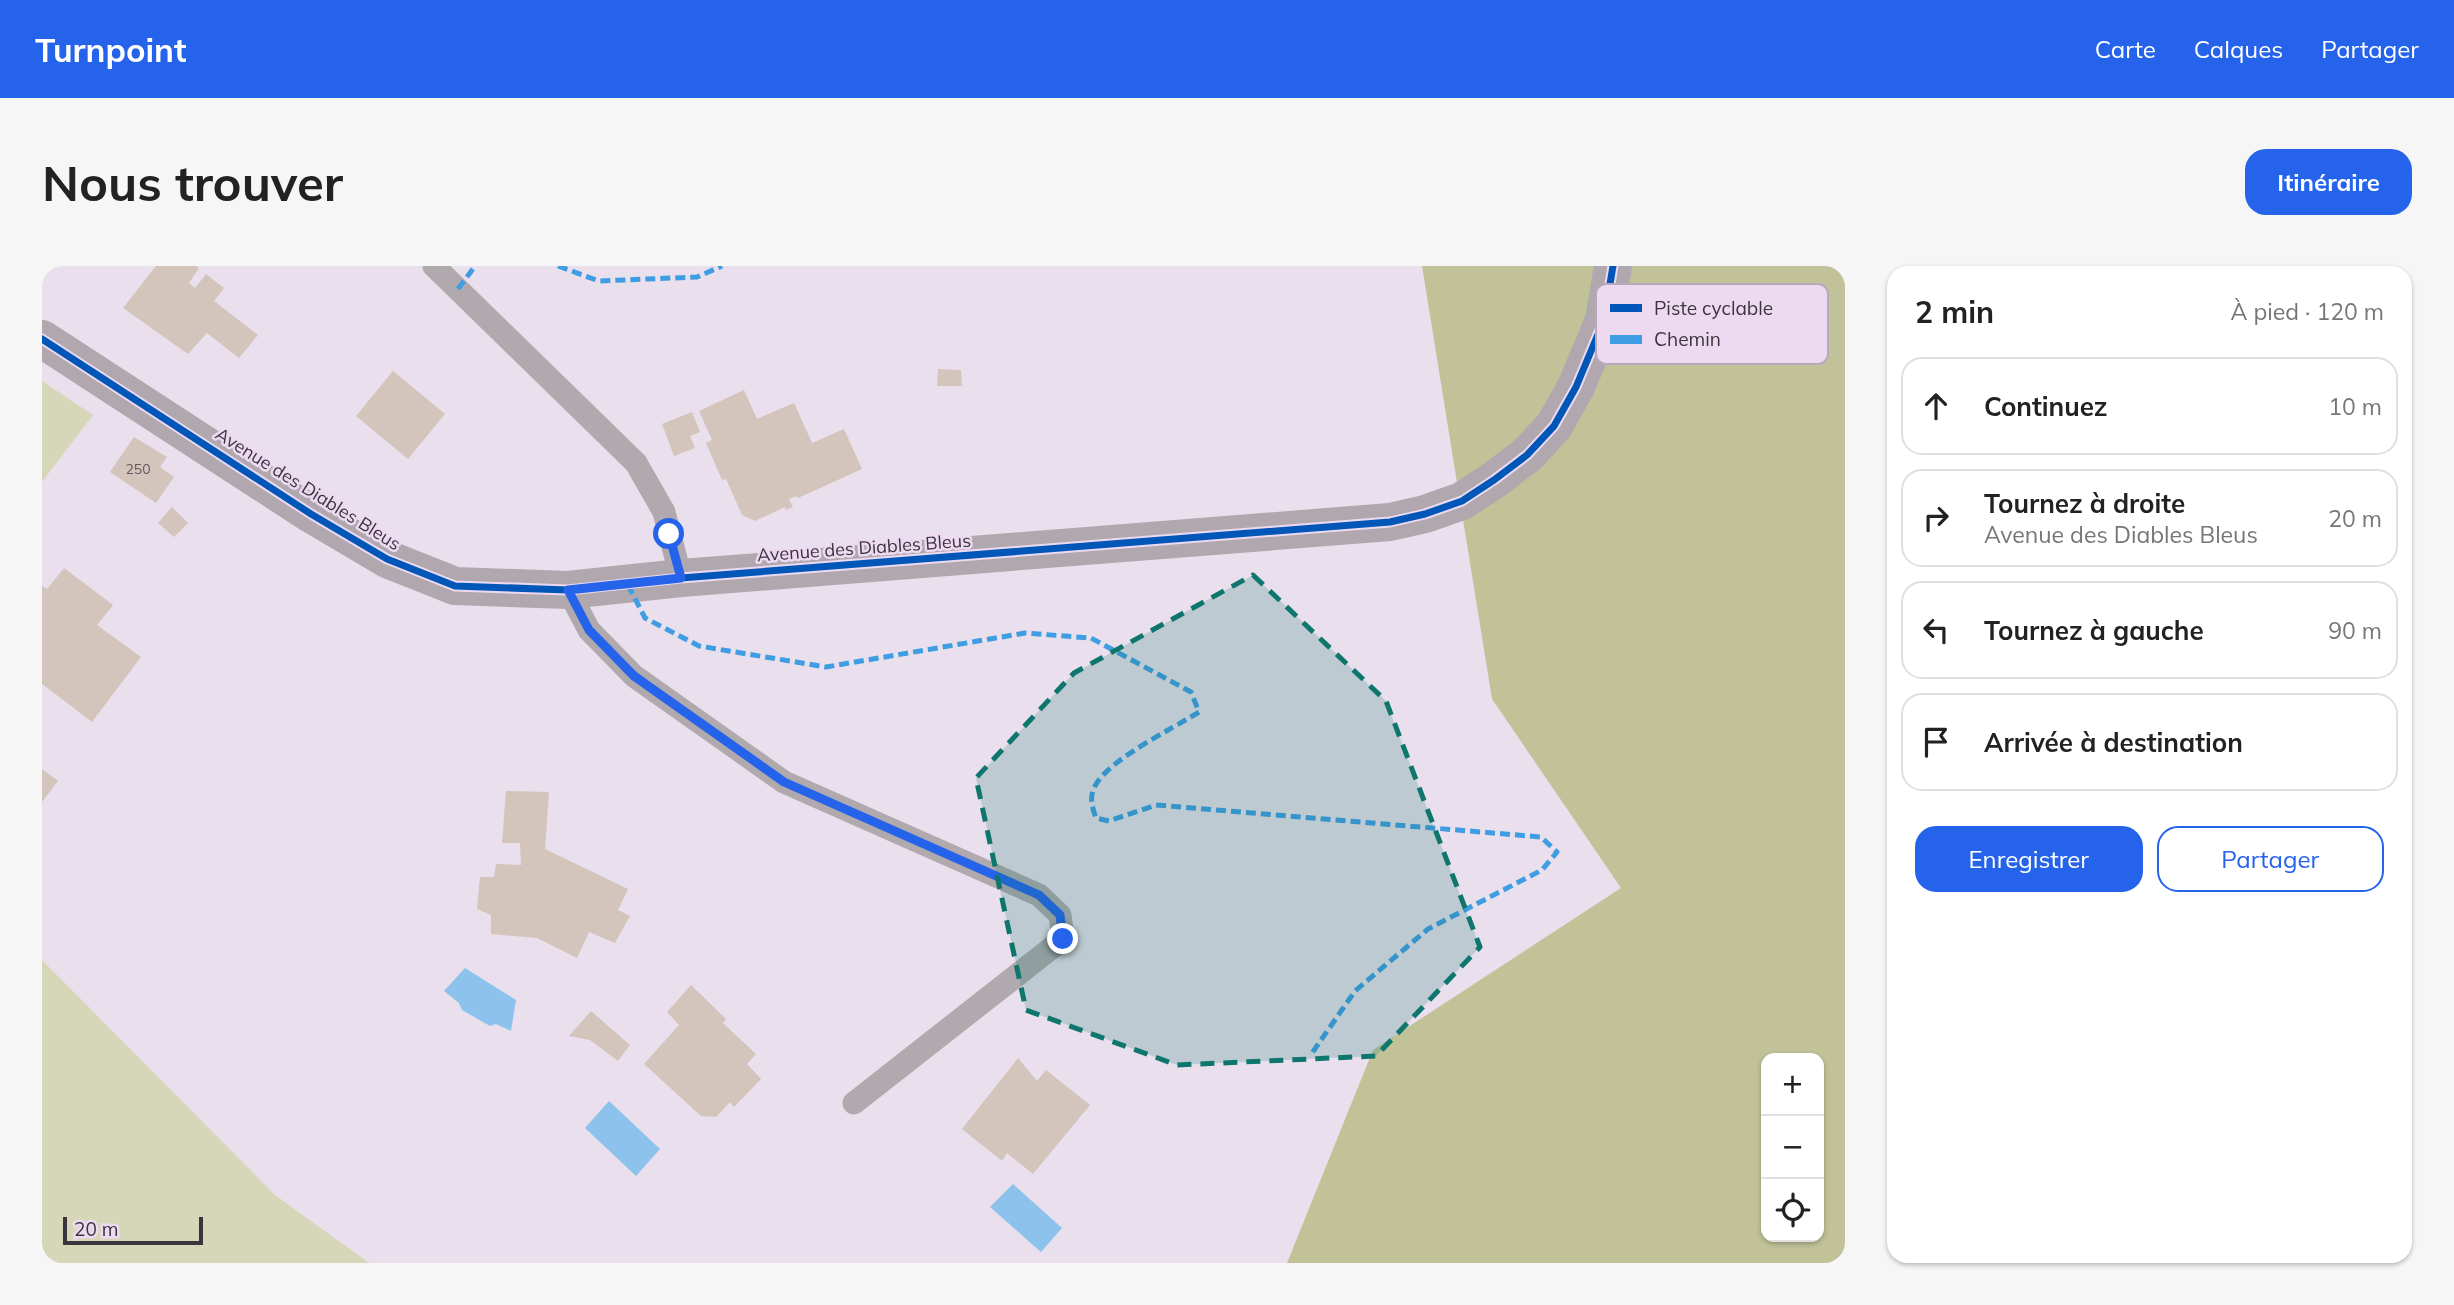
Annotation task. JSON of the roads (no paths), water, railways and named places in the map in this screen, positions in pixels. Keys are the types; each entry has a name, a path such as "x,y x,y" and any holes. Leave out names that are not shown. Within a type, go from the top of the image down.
{"main road":[{"name":"Avenue des Diables Bleus","path":"1610,284 1613,266"},
{"name":"Avenue des Diables Bleus","path":"42,339 311,514 387,559 455,586 568,590 681,578 1390,522 1425,514 1462,501 1527,455 1554,426 1576,387 1596,339"}],"lane":[{"path":"435,266 636,463 664,512 681,578"},
{"path":"568,590 589,630 634,676 784,782 1039,895 1060,915 1063,939 854,1103"}],"water":[{"path":"465,968 516,1000 511,1031 496,1024 490,1026 462,1010 459,1003 444,991"},
{"path":"609,1101 660,1149 636,1176 585,1128"},
{"path":"1013,1184 1062,1228 1041,1252 990,1207"}]}
